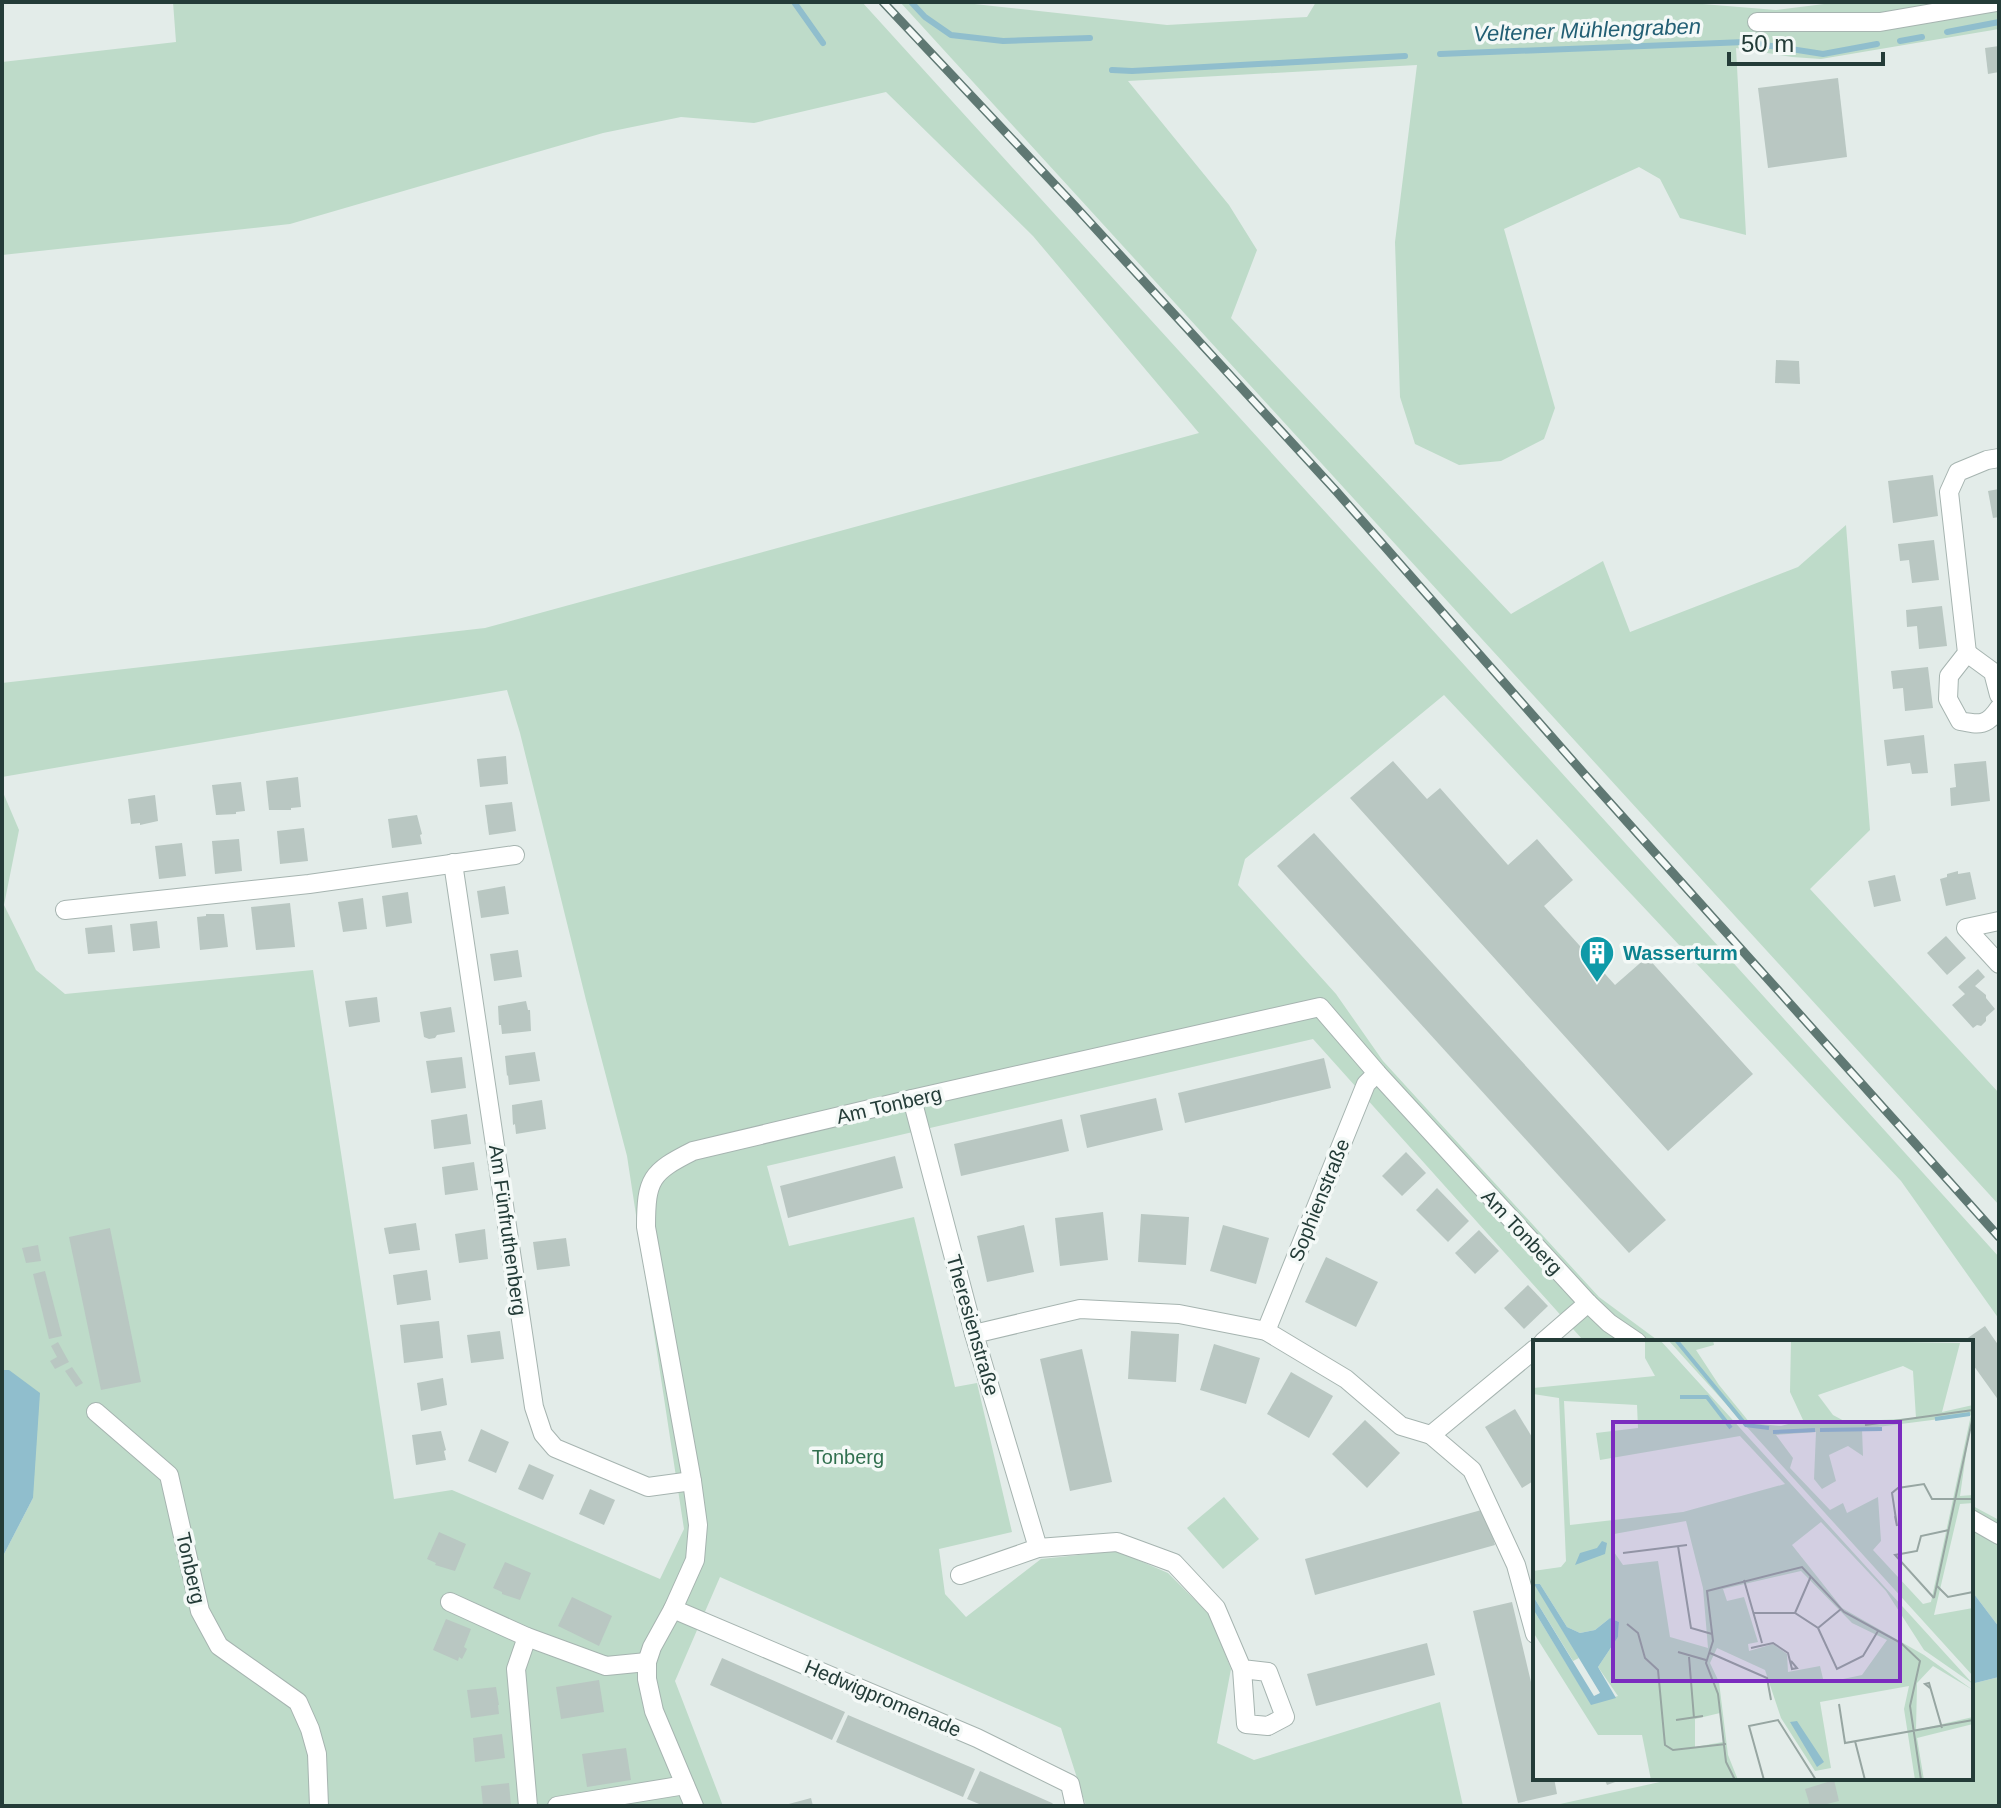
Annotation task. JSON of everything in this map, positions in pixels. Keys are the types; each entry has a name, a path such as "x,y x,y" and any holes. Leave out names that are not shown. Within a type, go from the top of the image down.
{"street":[{"path":"1757,22 1880,22 1997,2"},
{"path":"1999,458 1958,472 1949,492 1967,653 1949,676 1948,699 1960,721 1977,724 1991,720 1999,708"},
{"path":"1967,653 1993,672 1999,695"},
{"path":"65,910 309,884 515,855"},
{"name":"Am Fünfruthenberg","path":"453,863 534,1407 543,1434 555,1448 648,1487 692,1481"},
{"path":"1999,921 1966,928 1999,964"},
{"name":"Am Tonberg","path":"647,1662 695,1560 698,1525 646,1227 646,1203 651,1180 670,1163 693,1151 1320,1007 1588,1303 1609,1323 1634,1340"},
{"name":"Sophienstraße","path":"1266,1331 1366,1084 1377,1073"},
{"name":"Theresienstraße","path":"912,1099 974,1334 1038,1548"},
{"path":"1545,1340 1588,1303"},
{"path":"974,1334 1080,1309 1179,1314 1266,1331 1346,1379 1401,1426 1431,1435 1472,1470 1516,1565 1533,1627"},
{"path":"1431,1435 1533,1351"},
{"name":"Tonberg","path":"96,1412 169,1475 200,1611 219,1646 298,1702 317,1754 319,1806"},
{"path":"1973,1520 1999,1535"},
{"path":"960,1575 1038,1548 1117,1542 1174,1563 1216,1608 1242,1669"},
{"path":"450,1602 527,1637 606,1666 647,1662 647,1679 654,1711 694,1806"},
{"name":"Hedwigpromenade","path":"673,1609 977,1738 1070,1784 1075,1806"},
{"path":"527,1637 516,1669 528,1806"},
{"path":"557,1806 685,1785"}],"green space":[{"path":"173,2 862,2 1999,1257 1999,1319 1901,1181 1444,695 1245,859 1238,885 1336,994 1383,1061 1599,1297 1657,1340 1582,1339 1313,1039 767,1166 789,1246 914,1217 955,1387 977,1383 1012,1532 939,1549 945,1594 966,1617 1041,1559 1117,1551 1168,1573 1210,1615 1231,1669 1217,1743 1254,1760 1440,1702 1463,1806 1086,1806 1061,1728 720,1577 675,1681 723,1806 2,1806 2,1558 33,1498 9,1370 2,1370 2,790 19,830 4,905 36,970 65,994 313,970 394,1499 452,1490 660,1579 684,1529 627,1156 507,690 2,777 2,683 485,628 1199,433 1033,236 886,92 754,123 681,117 603,133 290,224 2,255 2,62 176,42"},
{"path":"900,2 956,2 1167,25 1307,17 1316,2 1678,2 1776,10 1840,2 1999,2 1999,29 1821,59 1736,48 1746,235 1680,218 1660,179 1639,167 1504,229 1555,408 1544,439 1501,461 1459,465 1415,444 1400,397 1395,242 1417,65 1128,81 1229,205 1257,250 1231,318 1511,614 1603,561 1630,632 1798,567 1846,525 1870,830 1810,889 1999,1093 1999,1205"},
{"path":"1224,1497 1259,1539 1223,1569 1187,1528"},
{"path":"1973,1506 1999,1520 1999,1627 1973,1593"},
{"path":"1999,1677 1999,1806 1551,1806 1669,1780 1973,1780 1973,1684"}],"water":[{"path":"2,1370 9,1370 40,1393 33,1498 2,1558"},
{"path":"1973,1593 1999,1627 1999,1677 1973,1684"}],"building":[{"path":"1999,46 1999,72 1988,74 1985,48"},
{"path":"1838,78 1847,157 1768,168 1758,88"},
{"path":"1776,360 1799,361 1800,384 1775,383"},
{"path":"1933,475 1938,516 1893,523 1888,481"},
{"path":"1999,489 1999,517 1993,518 1988,491"},
{"path":"1934,540 1939,580 1912,583 1909,560 1900,561 1898,544"},
{"path":"1942,606 1947,646 1919,649 1917,626 1907,627 1906,610"},
{"path":"1928,667 1933,708 1905,711 1903,688 1893,689 1891,671"},
{"path":"1924,735 1928,773 1912,774 1910,763 1887,766 1884,740"},
{"path":"506,756 508,784 480,787 477,759"},
{"path":"1393,761 1427,799 1440,788 1508,865 1537,839 1573,880 1544,906 1615,985 1647,957 1753,1074 1668,1151 1350,798"},
{"path":"1986,761 1990,801 1951,806 1950,788 1956,787 1954,764"},
{"path":"298,777 301,807 269,810 266,781"},
{"path":"241,782 245,811 216,815 212,785"},
{"path":"155,795 158,821 131,824 128,799"},
{"path":"512,802 516,831 489,835 485,805"},
{"path":"417,815 422,844 392,848 388,819"},
{"path":"304,828 308,861 280,864 277,831"},
{"path":"1314,833 1666,1220 1629,1253 1277,866"},
{"path":"239,839 242,871 215,874 212,841"},
{"path":"182,843 186,876 159,879 155,846"},
{"path":"1958,871 1958,874 1970,872 1976,899 1946,906 1940,879"},
{"path":"1895,875 1901,901 1874,907 1868,881"},
{"path":"505,886 509,914 481,918 477,891"},
{"path":"408,892 412,923 386,927 382,896"},
{"path":"363,898 367,929 343,932 338,902"},
{"path":"290,903 295,947 256,950 251,907"},
{"path":"224,914 228,947 200,950 197,917"},
{"path":"157,921 160,948 133,951 130,924"},
{"path":"112,925 115,952 88,954 85,928"},
{"path":"1946,936 1966,958 1947,975 1927,953"},
{"path":"518,950 522,977 494,981 490,954"},
{"path":"1978,969 1985,977 1975,986 1995,1009 1981,1026 1973,1028 1952,1005 1965,994 1958,987"},
{"path":"377,997 380,1022 349,1027 345,1001"},
{"path":"526,1001 530,1010 531,1031 502,1034 498,1006"},
{"path":"451,1007 455,1032 429,1039 424,1037 420,1012"},
{"path":"535,1052 540,1081 509,1085 505,1056"},
{"path":"462,1057 466,1088 431,1093 426,1061"},
{"path":"1324,1058 1331,1088 1185,1123 1178,1093"},
{"path":"1156,1098 1163,1130 1087,1148 1080,1115"},
{"path":"542,1100 546,1129 516,1134 512,1105"},
{"path":"467,1114 471,1144 434,1149 431,1120"},
{"path":"1062,1119 1069,1151 961,1176 954,1144"},
{"path":"1406,1152 1426,1173 1402,1196 1382,1176"},
{"path":"895,1156 903,1188 788,1218 780,1186"},
{"path":"474,1162 478,1190 445,1195 442,1167"},
{"path":"1437,1188 1469,1221 1448,1242 1416,1210"},
{"path":"1103,1212 1108,1260 1060,1266 1055,1218"},
{"path":"1141,1214 1189,1217 1186,1265 1138,1262"},
{"path":"416,1223 420,1250 389,1254 384,1228"},
{"path":"1024,1225 1034,1272 987,1282 977,1236"},
{"path":"1223,1225 1269,1238 1256,1284 1210,1271"},
{"path":"110,1228 141,1382 101,1390 69,1237"},
{"path":"485,1229 488,1259 459,1263 455,1234"},
{"path":"1479,1230 1499,1251 1475,1274 1455,1253"},
{"path":"566,1238 570,1266 537,1270 533,1242"},
{"path":"38,1245 41,1261 26,1263 22,1248"},
{"path":"1326,1257 1378,1282 1356,1327 1305,1302"},
{"path":"427,1270 431,1300 397,1305 393,1275"},
{"path":"45,1271 62,1336 49,1339 33,1274"},
{"path":"1528,1285 1548,1306 1524,1329 1504,1308"},
{"path":"439,1321 443,1358 404,1363 400,1325"},
{"path":"1985,1326 1999,1346 1999,1401 1973,1365 1973,1340 1965,1340"},
{"path":"500,1331 504,1359 471,1363 467,1335"},
{"path":"1131,1331 1179,1334 1176,1382 1128,1379"},
{"path":"58,1342 69,1362 55,1369 50,1361 57,1357 51,1346"},
{"path":"1214,1344 1260,1358 1246,1404 1200,1390"},
{"path":"1082,1349 1112,1482 1070,1491 1040,1359"},
{"path":"72,1367 83,1383 76,1387 65,1371"},
{"path":"1291,1372 1333,1396 1309,1438 1267,1414"},
{"path":"443,1378 447,1405 421,1411 417,1383"},
{"path":"1515,1409 1533,1439 1533,1481 1522,1488 1485,1427"},
{"path":"1365,1420 1400,1453 1367,1488 1332,1454"},
{"path":"481,1429 509,1442 496,1473 468,1461"},
{"path":"441,1431 446,1460 416,1465 412,1435"},
{"path":"529,1464 554,1475 543,1500 518,1489"},
{"path":"590,1489 615,1500 604,1525 579,1514"},
{"path":"1485,1509 1495,1545 1315,1595 1305,1559"},
{"path":"439,1532 466,1544 455,1571 427,1559"},
{"path":"505,1562 531,1573 520,1600 493,1588"},
{"path":"572,1597 612,1616 599,1646 558,1626"},
{"path":"1512,1602 1533,1691 1533,1780 1554,1780 1557,1794 1518,1803 1473,1611"},
{"path":"446,1619 471,1629 464,1647 467,1649 458,1661 433,1650"},
{"path":"1427,1643 1435,1675 1316,1706 1307,1674"},
{"path":"722,1658 845,1712 832,1740 710,1685"},
{"path":"599,1680 604,1712 561,1719 556,1687"},
{"path":"496,1687 499,1714 471,1718 467,1690"},
{"path":"848,1715 975,1769 963,1797 836,1742"},
{"path":"502,1734 505,1758 475,1762 473,1738"},
{"path":"626,1748 631,1780 587,1787 582,1754"},
{"path":"980,1771 1055,1806 984,1806 967,1799"},
{"path":"1834,1780 1839,1801 1810,1806 1805,1789"},
{"path":"509,1783 511,1806 483,1806 481,1786"},
{"path":"811,1798 813,1806 785,1806 785,1805"}],"waterway":[{"path":"794,2 823,43"},
{"name":"Veltener Mühlengraben","path":"911,2 925,17 951,35 1003,41 1090,38"},
{"name":"Veltener Mühlengraben","path":"1947,32 1999,22"},
{"name":"Veltener Mühlengraben","path":"1900,41 1922,37"},
{"name":"Veltener Mühlengraben","path":"1440,54 1745,42 1823,54 1877,44"},
{"name":"Veltener Mühlengraben","path":"1112,70 1405,56"}],"railway":[{"path":"883,2 1336,491 1586,776 1999,1237"}],"place":[{"name":"Wasserturm","path":"1597,984"}]}
